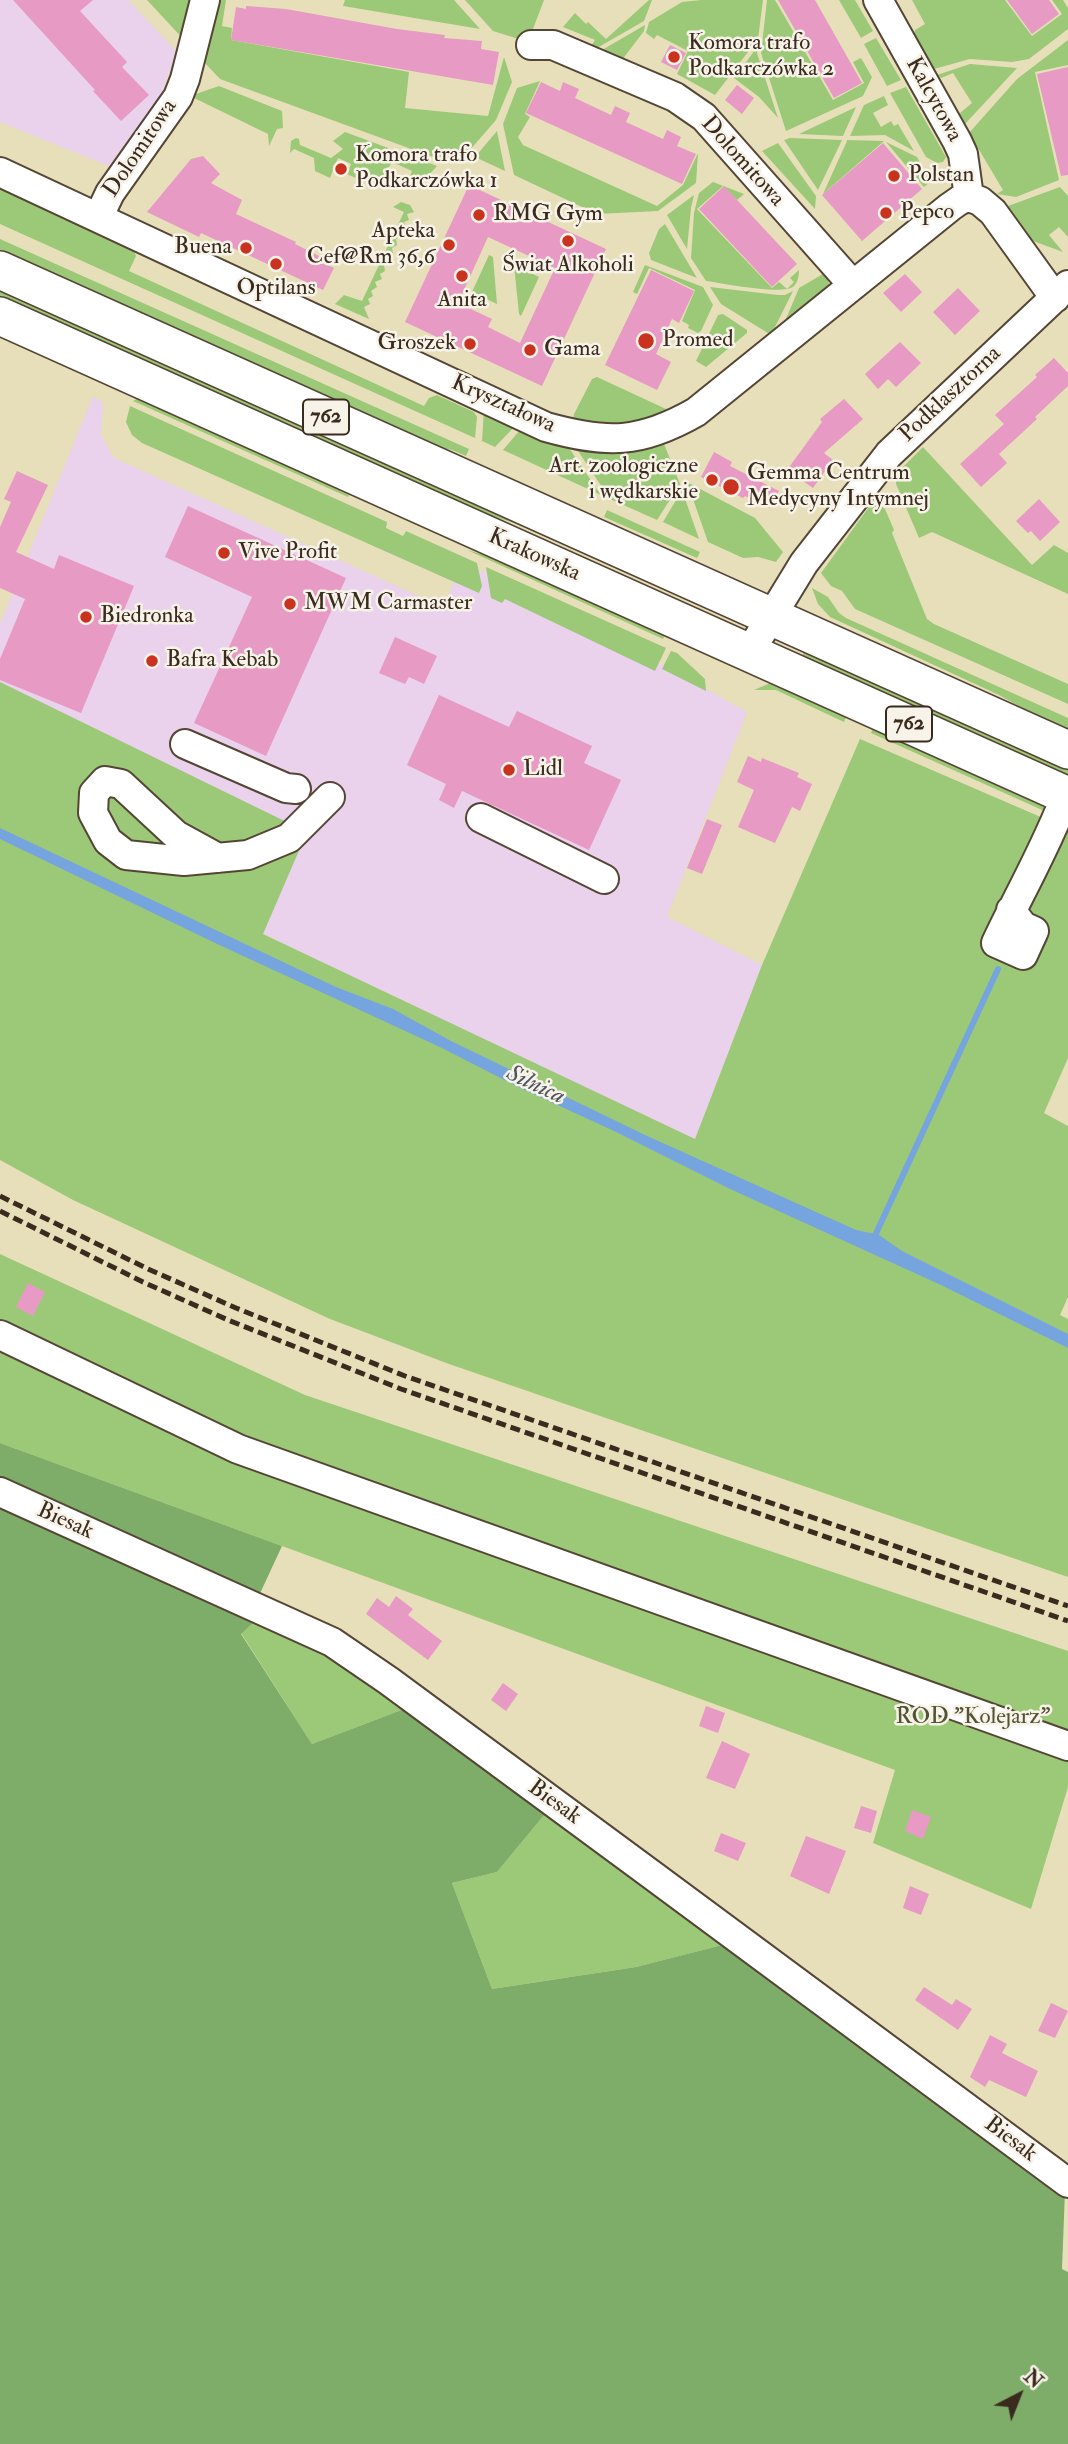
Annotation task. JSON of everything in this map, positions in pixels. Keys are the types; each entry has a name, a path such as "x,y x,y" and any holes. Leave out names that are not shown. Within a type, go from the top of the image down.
{"main road":[{"name":"Krakowska","path":"0,270 1068,750"},
{"name":"Krakowska","path":"0,316 1067,795"}],"street":[{"name":"Dolomitowa","path":"99,216 110,192 178,97 205,0"},
{"name":"Kalcytowa","path":"878,0 957,141 963,154 969,197"},
{"name":"Dolomitowa","path":"531,45 553,44 675,97 704,117 853,285"},
{"name":"Kryształowa","path":"0,172 99,216 545,427 603,439 631,438 657,432 696,412 950,206 969,197"},
{"path":"969,197 980,201 993,212 1062,292"},
{"name":"Podklasztorna","path":"749,653 804,563 889,454 1062,292"},
{"path":"185,744 286,788 296,789"},
{"path":"1011,910 1067,795"},
{"path":"218,858 248,855 289,838 330,797"},
{"path":"481,818 604,879"},
{"path":"0,1335 238,1449 1068,1746"},
{"name":"Biesak","path":"0,1492 332,1642 683,1897 1068,2183"}],"shaded area":[{"path":"0,0 128,0 177,52 156,108 111,167 0,122"},
{"path":"93,396 103,403 101,435 114,458 443,607 454,582 377,548 385,528 545,599 747,712 667,917 762,965 695,1140 263,934 0,686 0,624"}],"green space":[{"path":"147,0 196,0 186,42"},
{"path":"218,0 226,0 222,26 232,28 231,40 409,72 405,108 488,116 504,57 512,82 496,120 463,158 444,161 220,79 203,61"},
{"path":"345,0 454,0 480,29 343,6"},
{"path":"465,0 544,0 528,42 493,31"},
{"path":"652,0 644,21 597,48 591,46 595,40 563,27 575,13 606,39"},
{"path":"763,0 758,39 715,95 677,74 688,51 657,35 654,39 646,33 649,22 682,2"},
{"path":"767,0 775,0 833,100 864,83 853,62 861,58 872,77 863,96 786,131 761,53"},
{"path":"839,0 855,0 873,31 861,38"},
{"path":"912,0 1005,0 1032,36 1062,14 1052,0 1063,0 1068,8 1068,29 1029,59 1012,62 970,59 934,69 914,34 915,30 925,24"},
{"path":"645,25 644,31 622,60 602,50"},
{"path":"876,38 901,80 887,86 864,44"},
{"path":"1068,40 1068,65 1035,72 1059,180 1016,197 997,194 1003,190 969,133 1017,79"},
{"path":"758,46 757,53 778,118 759,97 734,78"},
{"path":"970,64 1017,68 965,124 960,113 972,103 953,73 941,78 937,75"},
{"path":"540,81 525,114 530,117 518,137 523,145 657,206 683,185 698,153 696,183 658,211 597,214 514,175 503,124 517,88"},
{"path":"219,86 282,111 283,128 277,129 269,146 268,134 190,96"},
{"path":"906,87 946,157 943,162 937,163 926,157 890,93"},
{"path":"884,96 888,105 873,113 881,127 891,121 894,126 898,124 914,151 885,135 850,136 864,105"},
{"path":"856,107 843,136 799,134"},
{"path":"497,131 505,171 475,157"},
{"path":"345,132 437,166 418,187 408,182 412,171 392,162 381,181 362,181 347,174 351,164 338,158 330,178 315,171 314,158 294,149 290,153 291,141 296,138 299,139 300,145 331,158 343,149 333,141"},
{"path":"784,140 842,140 818,190"},
{"path":"847,141 884,141 823,194"},
{"path":"886,142 917,157 930,182 924,187"},
{"path":"778,143 816,196 815,209 762,151"},
{"path":"713,182 744,194 737,200 723,186 697,209 772,288 779,282 787,289 766,289 706,281 691,258 694,213 699,193"},
{"path":"1060,187 1068,196 1068,237 1059,227 1049,235 1063,252 1033,241 1008,206"},
{"path":"0,189 134,251 136,256 129,271 424,406 429,398 437,395 474,412 477,417 475,438 0,224"},
{"path":"694,195 691,208 687,249 667,215"},
{"path":"401,202 410,205 414,212 407,214 409,220 404,222 406,229 400,231 401,237 396,239 397,245 392,248 393,253 387,256 389,262 384,265 385,271 380,274 382,279 375,282 377,287 371,291 373,296 368,299 370,304 364,307 369,319 335,304 344,295 362,301 404,212 393,207"},
{"path":"665,224 697,278 651,260 649,253 659,229"},
{"path":"0,239 469,449 466,456 452,450 421,444 0,256"},
{"path":"489,255 493,257 497,304 472,292"},
{"path":"514,265 539,277 521,316 519,314"},
{"path":"645,265 703,287 713,305 701,331 698,333 688,328 689,325 682,321 695,290 649,268 637,294 633,292"},
{"path":"799,270 794,286 787,289 794,282 790,278"},
{"path":"828,271 829,288 780,333 799,288"},
{"path":"0,284 683,590 681,597 514,523 445,500 0,301"},
{"path":"710,287 778,295 793,291 771,335 721,304"},
{"path":"723,314 747,330 747,333 706,367 696,361 718,315"},
{"path":"597,377 666,409 664,414 635,428 573,422 574,414 592,379"},
{"path":"138,398 289,459 328,485 349,495 348,497 133,401"},
{"path":"130,406 387,522 386,528 403,536 406,531 477,563 482,586 479,593 142,443 132,435 126,422"},
{"path":"484,409 517,424 495,447 482,441"},
{"path":"520,430 569,448 601,495 503,450"},
{"path":"662,439 680,484 657,520 610,499 574,445"},
{"path":"923,447 1032,565 1054,545 1068,553 1068,594 932,532 919,538 896,484 896,474"},
{"path":"687,482 755,518 783,552 776,562 758,557 743,558 708,542"},
{"path":"682,490 699,539 663,522"},
{"path":"874,500 885,509 927,619 1068,684 1068,704 855,609 842,591 831,586 821,573"},
{"path":"607,510 700,552 697,558 604,517"},
{"path":"467,550 502,560 667,630 663,639"},
{"path":"486,567 666,648 655,671 505,599 502,603 491,598"},
{"path":"812,588 828,597 846,618 1068,718 1068,734 999,695 830,617 818,604"},
{"path":"671,651 677,653 705,679 706,691 662,669"},
{"path":"803,653 1008,745 1068,766 1068,782 803,657"},
{"path":"775,681 847,715 844,722 776,690 754,690"},
{"path":"0,682 307,832 263,934 695,1139 762,965 860,739 1050,821 1020,912 1058,825 1068,829 1068,1058 1044,1113 1068,1126 1068,1297 1060,1315 1068,1319 1068,1577 449,1364 330,1319 73,1200 0,1160"},
{"path":"874,726 1043,798 1051,814 871,733"},
{"name":"ROD \"Kolejarz\"","path":"0,1254 305,1395 1068,1651 1068,1787 1031,1909 873,1843 895,1770 0,1443"},
{"path":"0,1443 282,1546 256,1602 268,1609 241,1634 312,1744 412,1706 550,1808 497,1872 452,1883 492,1989 636,1967 730,1943 1065,2191 1062,2269 1068,2272 1068,2444 0,2444"},
{"path":"261,1615 412,1706 312,1744 241,1633"},
{"path":"550,1808 730,1943 636,1967 492,1989 452,1883 497,1872"}],"water":[{"name":"Silnica","path":"0,828 336,987 393,1009 451,1041 645,1135 856,1230 879,1235 902,1251 1068,1334 1068,1348 941,1285 728,1188 442,1048 0,839"}],"building":[{"path":"13,0 93,0 80,11 127,62 122,67 149,95 121,121"},
{"path":"778,0 815,0 862,83 834,98"},
{"path":"1007,0 1049,0 1059,14 1032,34"},
{"path":"246,6 286,9 445,35 444,38 482,41 481,49 499,52 493,85 231,40 236,7 246,9"},
{"name":"Komora trafo Podkarczówka 2","path":"670,45 686,53 677,70 661,62"},
{"path":"1068,67 1068,175 1061,176 1037,74"},
{"path":"541,82 560,91 563,82 579,89 575,98 611,115 615,106 630,113 626,122 663,139 667,130 681,137 677,146 696,154 682,184 526,113"},
{"path":"737,85 754,98 742,114 725,100"},
{"path":"883,143 922,189 862,241 822,195"},
{"path":"203,156 220,174 211,183 242,200 236,214 296,242 295,244 319,256 317,260 334,268 323,290 201,233 199,237 147,212 191,159"},
{"path":"469,185 606,249 542,386 405,322","holes":["488,237 555,268 520,343 488,327 492,319 458,303"]},
{"path":"724,186 797,264 772,287 699,209"},
{"path":"651,270 694,291 679,323 672,319 656,354 671,362 657,390 605,365"},
{"path":"905,274 922,292 901,312 883,293"},
{"path":"958,288 980,311 955,335 933,312"},
{"path":"900,342 921,363 896,387 888,379 878,389 865,374"},
{"path":"1054,358 1068,373 1068,386 999,454 1007,463 981,487 960,464 1004,424 995,415"},
{"path":"844,399 863,419 824,453 833,460 813,488 787,470 822,422 820,419"},
{"path":"714,452 732,462 730,466 779,491 769,508 701,477"},
{"path":"17,471 48,485 16,552 54,569 59,555 134,586 81,713 0,680 0,659 25,599 0,588 0,527 11,502 4,499"},
{"path":"1039,499 1060,522 1040,541 1016,521"},
{"path":"188,506 346,578 266,756 194,723 252,597 165,557"},
{"path":"395,637 437,656 424,684 409,677 405,684 379,673"},
{"name":"Lidl","path":"439,695 509,727 517,711 592,746 584,763 621,780 589,850 462,791 454,808 439,800 446,784 407,765"},
{"path":"748,756 761,762 762,758 799,773 797,777 812,784 800,811 792,807 775,843 738,827 754,790 737,782"},
{"path":"707,819 722,825 702,874 687,868"},
{"path":"28,1283 45,1292 33,1316 16,1307"},
{"path":"396,1596 413,1609 408,1615 442,1641 428,1660 366,1614 377,1598 389,1607"},
{"path":"503,1683 518,1694 506,1711 491,1700"},
{"path":"706,1706 725,1713 718,1733 699,1726"},
{"path":"722,1741 750,1754 735,1789 706,1778"},
{"path":"861,1806 877,1811 871,1833 854,1828"},
{"path":"912,1810 931,1817 923,1839 905,1831"},
{"path":"721,1833 746,1843 738,1861 714,1851"},
{"path":"806,1836 846,1851 829,1894 790,1876"},
{"path":"910,1886 929,1894 921,1915 903,1908"},
{"path":"924,1987 952,2005 956,1999 972,2009 958,2030 915,2000"},
{"path":"1051,2003 1068,2011 1055,2038 1038,2031"},
{"path":"990,2035 1007,2044 1002,2053 1038,2071 1026,2097 989,2080 985,2087 970,2077"}],"waterway":[{"path":"873,1240 998,969"}],"railway":[{"path":"0,1196 148,1269 236,1308 405,1376 1068,1606"},
{"path":"0,1211 143,1282 228,1320 401,1389 1068,1621"}],"place":[{"name":"Komora trafo Podkarczówka 2","path":"674,57"},
{"name":"Komora trafo Podkarczówka 1","path":"341,169"},
{"name":"Polstan","path":"894,176"},
{"name":"Pepco","path":"886,213"},
{"name":"RMG Gym","path":"479,215"},
{"name":"Świat Alkoholi","path":"568,241"},
{"name":"Apteka Cef@Rm 36,6","path":"449,245"},
{"name":"Buena","path":"246,248"},
{"name":"Optilans","path":"276,264"},
{"name":"Anita","path":"462,276"},
{"name":"Promed","path":"646,341"},
{"name":"Groszek","path":"470,344"},
{"name":"Gama","path":"530,350"},
{"name":"Art. zoologiczne i wędkarskie","path":"712,480"},
{"name":"Gemma Centrum Medycyny Intymnej","path":"731,487"},
{"name":"Vive Profit","path":"224,553"},
{"name":"MWM Carmaster","path":"290,604"},
{"name":"Biedronka","path":"86,617"},
{"name":"Bafra Kebab","path":"152,661"},
{"name":"Lidl","path":"509,770"}]}
